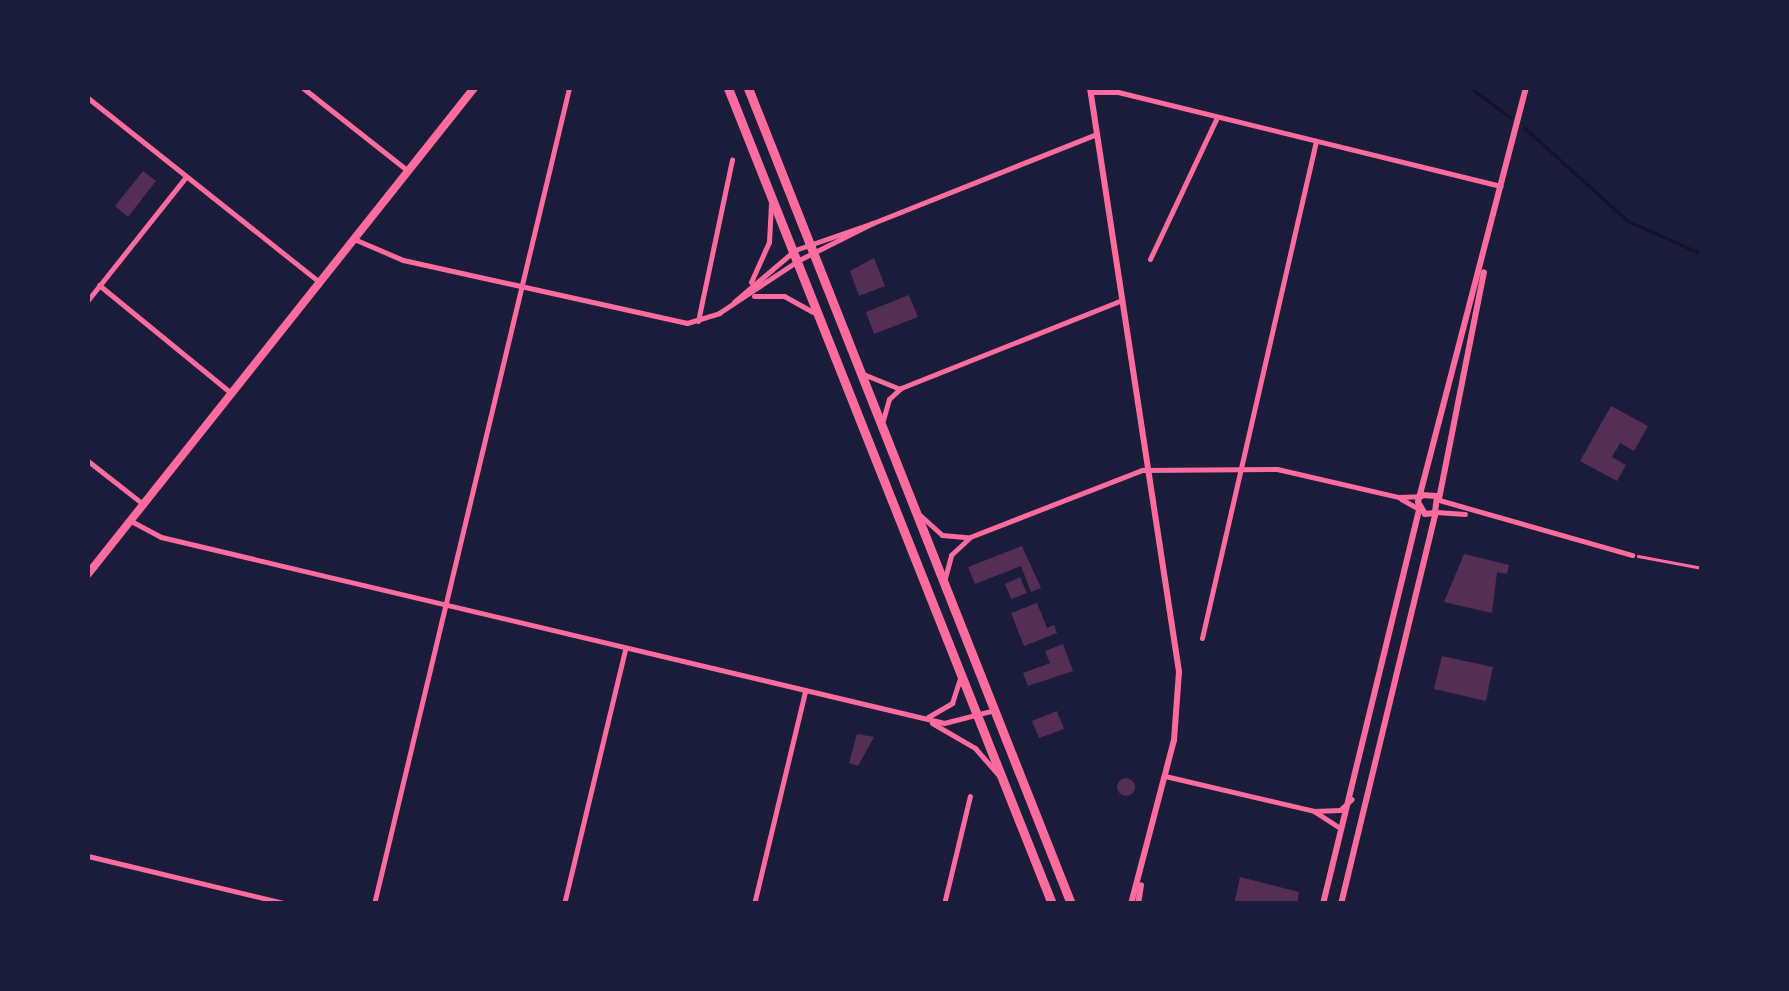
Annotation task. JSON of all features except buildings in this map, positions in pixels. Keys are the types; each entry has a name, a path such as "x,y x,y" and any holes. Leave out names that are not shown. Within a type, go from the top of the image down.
{"highway":[{"path":"728,88 1052,904"},
{"path":"748,88 1071,904"}],"main road":[{"path":"88,574 474,88"}],"street":[{"path":"303,88 408,171"},
{"path":"374,904 569,88"},
{"path":"1323,904 1352,799 1462,327 1485,261 1526,88"},
{"path":"1134,904 1165,776 1179,672 1091,90 1118,92 1503,186"},
{"path":"88,98 320,282"},
{"path":"1150,259 1217,117"},
{"path":"354,238 389,256 664,321 698,321 728,308 813,247 1097,134"},
{"path":"1202,638 1316,141"},
{"path":"698,321 732,160"},
{"path":"88,300 186,177"},
{"path":"741,298 768,242 769,186"},
{"path":"797,255 873,223"},
{"path":"1341,904 1439,500 1476,330 1485,261"},
{"path":"99,285 231,393"},
{"path":"741,298 762,294 792,298 826,330"},
{"path":"884,425 886,404 901,388 1122,300"},
{"path":"1462,327 1472,322 1476,330"},
{"path":"863,373 882,386 901,388"},
{"path":"88,460 143,504"},
{"path":"918,512 942,535 970,536 1148,469 1239,467 1398,497 1439,500 1478,516 1632,555"},
{"path":"1398,497 1419,509 1478,516"},
{"path":"130,520 161,536 920,718 954,723 995,710"},
{"path":"944,581 951,555 970,536"},
{"path":"564,904 625,648"},
{"path":"920,718 936,716 952,703 958,666"},
{"path":"754,904 805,691"},
{"path":"920,718 974,748 1004,782"},
{"path":"1165,776 1314,810 1340,810 1352,799"},
{"path":"1354,790 1365,786 1369,796"},
{"path":"944,904 970,796"},
{"path":"1314,810 1338,824 1346,854 1355,848"},
{"path":"88,856 288,904"}],"path":[{"path":"1632,555 1702,568"}],"waterway":[{"path":"1471,88 1510,117"},
{"path":"1525,128 1628,221 1702,254"}]}
